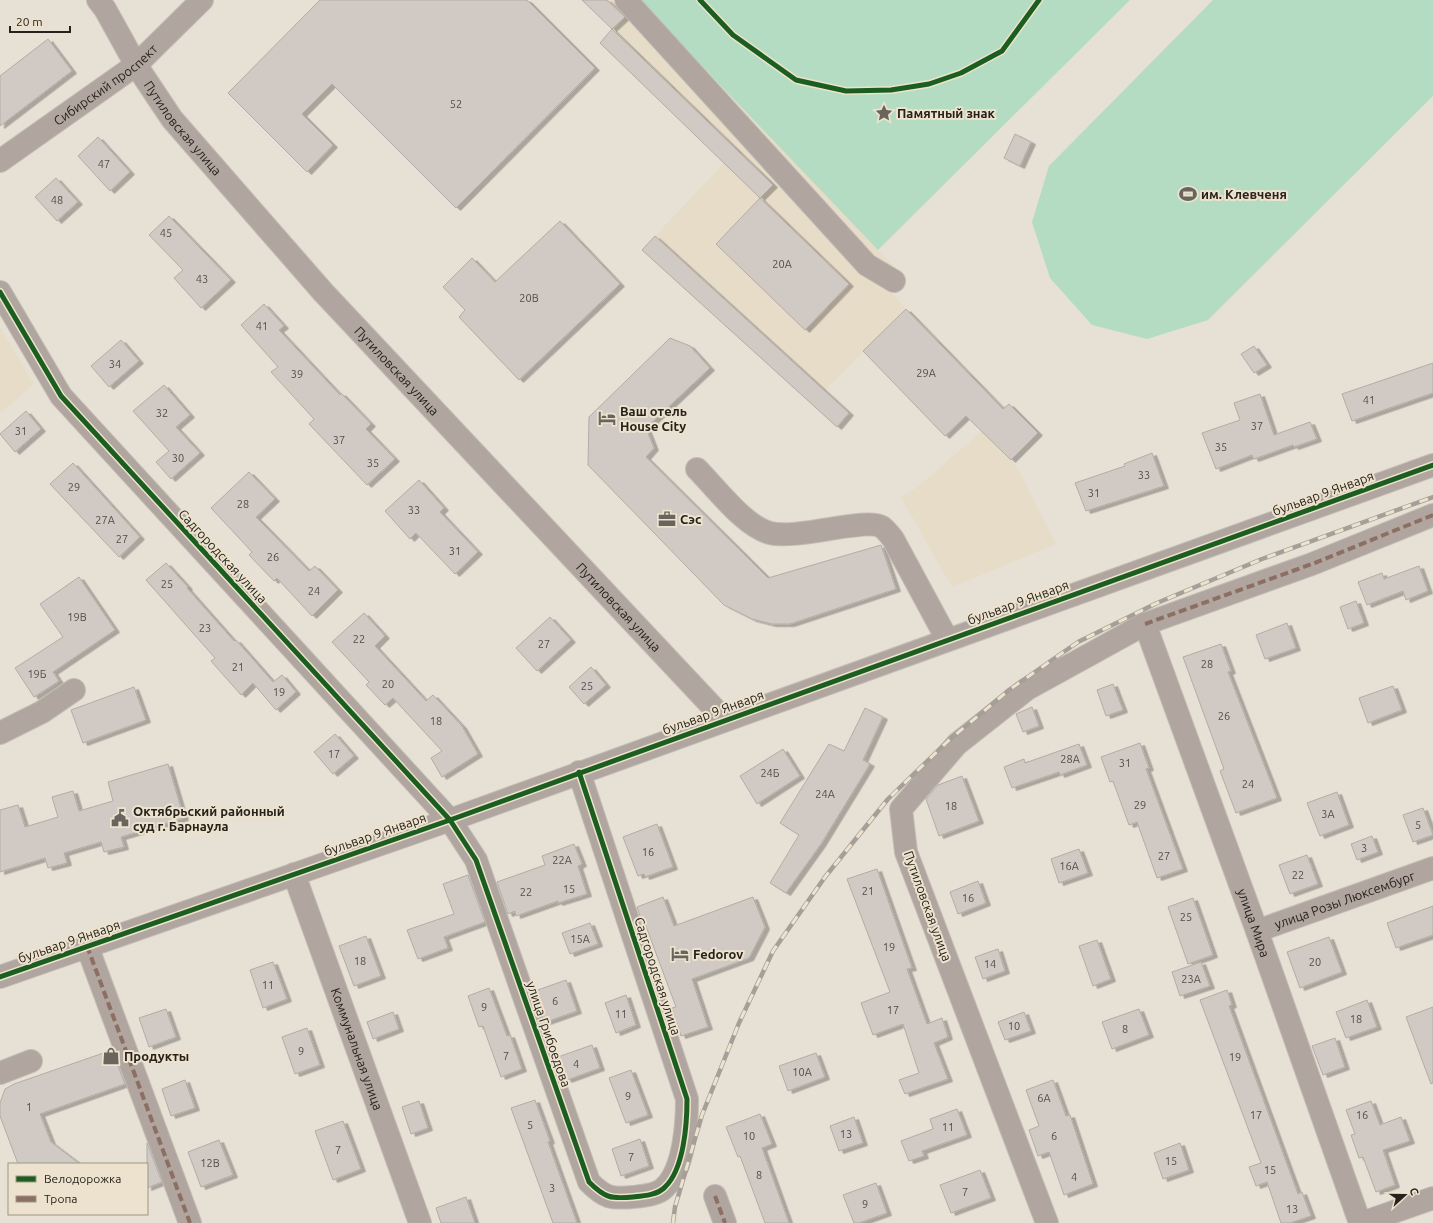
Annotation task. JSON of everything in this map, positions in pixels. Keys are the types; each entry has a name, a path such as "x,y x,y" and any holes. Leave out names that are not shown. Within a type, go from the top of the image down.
{"street":[{"name":"Путиловская улица","path":"98,0 105,9 136,65 172,119 323,292 724,719"},
{"name":"Сибирский проспект","path":"0,161 136,65 202,0"},
{"path":"626,0 867,265 894,281"},
{"name":"Садгородская улица","path":"0,292 61,396 450,820"},
{"name":"бульвар 9 Января","path":"0,977 450,820 724,719 1433,465"},
{"path":"697,469 750,524 770,533 790,536 864,524 882,527 893,539 947,639"},
{"path":"1145,624 1312,564 1433,515"},
{"name":"Путиловская улица","path":"1047,1223 906,852 901,809 957,744 1027,689 1145,624"},
{"name":"улица Мира","path":"1145,624 1257,931 1361,1223"},
{"path":"0,733 42,712 74,690"},
{"name":"Садгородская улица","path":"579,772 687,1099 687,1127 683,1149 674,1175 665,1188"},
{"name":"улица Грибоедова","path":"450,820 476,860 589,1182 602,1195 621,1198 647,1196 665,1188"},
{"name":"улица Розы Люксембург","path":"1257,931 1433,868"},
{"name":"Коммунальная улица","path":"294,874 420,1223"},
{"path":"87,946 190,1223"},
{"path":"0,1073 31,1061"},
{"path":"716,1196 726,1223"},
{"path":"1361,1223 1433,1198"}],"shaded area":[{"path":"582,0 639,0 901,274 887,287 906,309 825,390 849,413 837,427 642,250 724,163 600,43 612,29"},
{"path":"0,327 34,384 0,413"},
{"path":"982,431 1018,469 1056,544 952,587 901,497 919,486"}],"green space":[{"path":"639,0 1130,0 878,250"},
{"name":"им. Клевченя","path":"1213,0 1433,0 1433,96 1208,320 1147,339 1092,325 1050,278 1032,222 1049,166"}],"building":[{"path":"320,0 527,0 595,68 456,208 332,84 302,114 333,145 307,172 228,93"},
{"path":"582,0 607,0 625,17 612,29"},
{"path":"612,29 773,185 760,198 600,43"},
{"path":"48,39 72,71 0,126 0,76"},
{"path":"1015,134 1031,142 1020,166 1004,158"},
{"path":"98,137 130,172 110,191 78,156"},
{"path":"56,178 78,202 57,221 35,197"},
{"path":"760,198 849,284 805,330 716,244"},
{"path":"169,216 231,280 201,308 174,278 183,270 149,235"},
{"path":"560,221 620,284 519,380 459,317 465,310 443,287 472,258 495,282"},
{"path":"655,236 849,413 837,427 642,250"},
{"path":"264,304 284,326 279,330 340,395 341,393 371,424 366,429 395,459 367,485 309,424 314,419 271,372 278,367 241,325"},
{"path":"906,309 1003,409 1009,404 1038,433 1011,460 966,416 945,436 863,351"},
{"path":"670,338 690,346 710,368 646,428 654,448 646,457 768,578 881,545 896,589 790,624 772,624 752,619 724,605 588,465 589,417"},
{"path":"121,340 139,361 109,387 91,366"},
{"path":"1254,346 1267,365 1254,373 1241,354"},
{"path":"1433,363 1433,393 1352,421 1342,394"},
{"path":"164,385 190,415 176,427 200,453 171,479 156,462 169,451 133,411"},
{"path":"1260,394 1274,435 1310,422 1317,439 1294,447 1293,445 1254,459 1252,455 1216,469 1202,433 1240,420 1234,403"},
{"path":"26,411 41,429 15,452 0,434"},
{"path":"1152,453 1164,486 1086,511 1075,483 1125,466 1124,464"},
{"path":"73,463 140,537 119,557 50,484"},
{"path":"249,472 275,499 256,517 309,571 315,566 338,590 312,616 277,578 274,581 249,555 252,552 211,508"},
{"path":"419,480 444,508 440,512 478,552 455,574 416,533 410,539 385,511"},
{"path":"166,563 234,641 236,640 273,682 282,675 296,692 276,710 253,683 241,695 211,661 215,658 146,580"},
{"path":"1419,566 1428,591 1406,600 1403,591 1367,605 1358,582 1382,573 1384,579"},
{"path":"79,577 115,630 53,672 59,681 34,697 15,668 63,637 40,604"},
{"path":"1356,601 1364,623 1348,629 1340,607"},
{"path":"364,613 385,636 375,646 426,701 433,695 462,726 478,754 442,777 431,758 442,751 393,698 385,705 366,685 369,682 332,642"},
{"path":"550,617 571,640 537,671 516,648"},
{"path":"1287,623 1296,648 1265,659 1256,635"},
{"path":"1221,644 1231,671 1228,672 1277,798 1236,813 1220,771 1224,769 1183,657"},
{"path":"591,667 606,685 584,704 569,687"},
{"path":"1113,684 1123,710 1106,716 1097,690"},
{"path":"1393,686 1402,710 1368,723 1359,698"},
{"path":"134,687 146,720 83,743 71,710"},
{"path":"1032,707 1039,726 1023,732 1016,714"},
{"path":"865,708 883,717 863,760 870,764 821,844 786,893 770,883 799,835 780,823 829,744 844,751"},
{"path":"335,734 354,756 333,774 314,752"},
{"path":"1140,743 1149,768 1146,769 1183,869 1157,878 1137,822 1129,825 1113,781 1110,782 1101,757"},
{"path":"1079,744 1087,765 1060,775 1059,772 1012,788 1004,767 1024,759 1025,763"},
{"path":"783,749 800,776 757,804 740,776"},
{"name":"Октябрьский районный суд г. Барнаула","path":"168,764 184,818 121,837 124,847 104,852 101,842 64,853 67,863 48,868 45,858 0,872 0,810 18,805 25,827 58,817 52,797 73,791 79,811 113,801 108,782"},
{"path":"962,776 979,821 939,836 926,799 938,785"},
{"path":"1337,792 1349,825 1320,836 1307,803"},
{"path":"1423,808 1433,835 1413,842 1403,815"},
{"path":"657,824 673,867 645,877 644,874 638,876 623,837"},
{"path":"1372,836 1378,852 1357,860 1351,844"},
{"path":"574,844 582,864 578,866 587,894 558,903 558,901 516,916 515,911 508,914 497,882 545,865 542,856"},
{"path":"1079,849 1088,873 1059,883 1051,859"},
{"path":"1307,855 1318,884 1290,894 1279,865"},
{"path":"877,869 912,968 907,969 927,1024 942,1018 948,1037 934,1043 948,1079 905,1094 899,1080 919,1073 903,1024 873,1035 861,1003 890,992 847,879"},
{"path":"468,875 485,922 444,937 448,948 418,959 407,930 454,914 443,884"},
{"path":"978,881 986,903 958,914 950,892"},
{"path":"663,897 674,926 753,897 765,927 749,958 692,979 708,1027 681,1036 672,1008 676,1007 644,921 642,922 637,907"},
{"path":"1193,898 1213,955 1188,964 1168,907"},
{"path":"1433,906 1433,935 1396,948 1387,923"},
{"path":"590,923 598,944 570,954 562,933"},
{"path":"366,936 381,976 354,986 339,946"},
{"path":"1329,937 1342,972 1300,988 1287,952"},
{"path":"1097,940 1111,979 1093,986 1079,946"},
{"path":"998,949 1005,971 983,979 975,957"},
{"path":"273,962 287,999 263,1008 250,970"},
{"path":"1201,962 1210,986 1180,996 1172,972"},
{"path":"566,980 577,1011 546,1022 535,991"},
{"path":"489,988 507,1036 510,1035 522,1069 501,1077 483,1026 479,1027 468,996"},
{"path":"1227,990 1232,1005 1229,1006 1298,1194 1302,1192 1311,1216 1290,1223 1281,1223 1267,1182 1256,1186 1249,1167 1261,1163 1200,1000"},
{"path":"626,995 636,1025 616,1033 605,1003"},
{"path":"1367,1000 1377,1027 1346,1038 1336,1012"},
{"path":"1433,1007 1433,1083 1431,1084 1406,1017"},
{"path":"166,1009 176,1037 149,1047 139,1018"},
{"path":"1139,1009 1149,1035 1112,1049 1102,1022"},
{"path":"393,1012 399,1029 373,1039 367,1022"},
{"path":"1024,1012 1031,1031 1005,1040 998,1022"},
{"path":"307,1028 320,1065 295,1074 282,1037"},
{"path":"1335,1038 1345,1067 1323,1075 1312,1046"},
{"path":"592,1045 600,1068 567,1080 558,1057"},
{"path":"112,1050 125,1084 40,1114 51,1142 79,1163 18,1163 0,1116 0,1103 5,1089 14,1084"},
{"path":"816,1053 825,1077 788,1091 779,1066"},
{"path":"631,1070 648,1115 626,1123 609,1078"},
{"path":"185,1080 195,1108 171,1116 162,1089"},
{"path":"1053,1080 1066,1116 1070,1115 1093,1184 1064,1195 1049,1152 1038,1156 1029,1130 1039,1126 1026,1090"},
{"path":"535,1100 550,1141 548,1142 577,1223 553,1223 511,1108"},
{"path":"419,1101 428,1128 411,1134 402,1107"},
{"path":"1371,1101 1380,1125 1401,1117 1410,1141 1383,1150 1395,1185 1376,1192 1363,1157 1359,1158 1351,1135 1355,1134 1346,1110"},
{"path":"957,1109 967,1135 922,1151 924,1156 909,1161 901,1141 933,1129 930,1119"},
{"path":"760,1114 772,1144 762,1148 789,1223 765,1223 740,1156 738,1157 726,1127"},
{"path":"854,1117 863,1143 839,1151 830,1126"},
{"path":"343,1121 361,1169 333,1180 315,1131"},
{"path":"640,1139 649,1166 621,1176 612,1149"},
{"path":"219,1140 233,1175 201,1187 188,1152"},
{"path":"147,1143 162,1182 148,1188 148,1163"},
{"path":"1180,1143 1189,1170 1163,1179 1154,1153"},
{"path":"980,1170 991,1198 951,1213 940,1185"},
{"path":"876,1183 887,1213 859,1223 854,1223 843,1195"},
{"path":"466,1197 475,1223 441,1223 436,1208"}],"railway":[{"path":"673,1223 675,1207 702,1115 739,1023 773,951 825,877 888,799 948,741 1009,690 1078,642 1157,603 1262,559 1433,497"}],"marked path":[{"path":"1145,624 1312,564 1433,515"},
{"path":"87,946 190,1223"},
{"path":"715,1196 725,1223"}],"cycle path":[{"path":"700,0 733,35 796,80 846,91 891,90 929,84 961,73 1002,51 1039,0"},
{"path":"0,292 61,396 450,820 476,860 589,1182 604,1194 609,1196 619,1198 646,1196 662,1190 671,1179 676,1169 683,1146 687,1099 579,772"},
{"path":"0,977 450,820 1433,465"}],"place":[{"name":"Памятный знак","path":"884,113"},
{"name":"им. Клевченя","path":"1188,194"},
{"name":"Ваш отель House City","path":"607,418"},
{"name":"Сэс","path":"667,519"},
{"name":"Октябрьский районный суд г. Барнаула","path":"120,818"},
{"name":"Fedorov","path":"680,954"},
{"name":"Продукты","path":"111,1056"}]}
